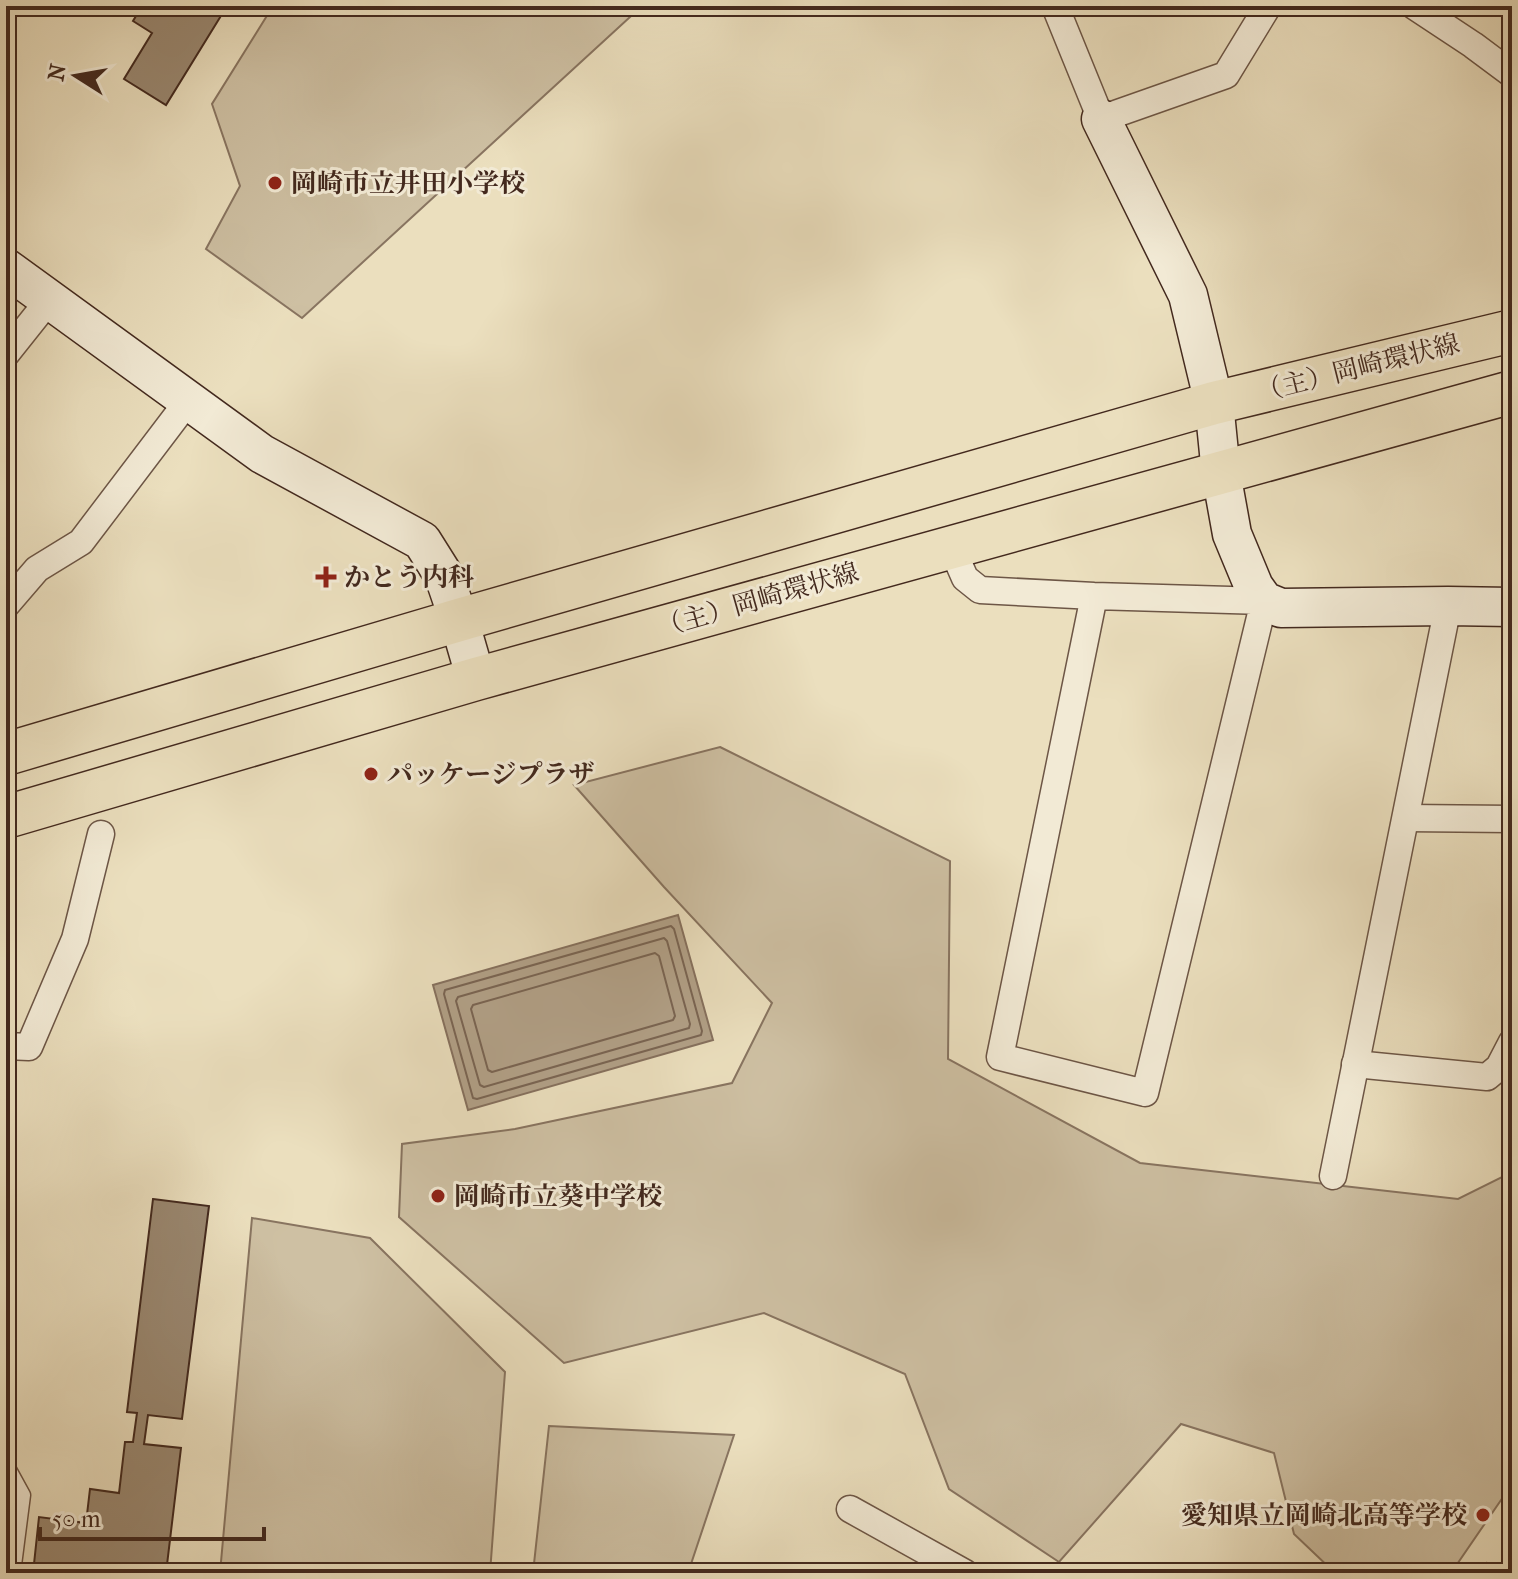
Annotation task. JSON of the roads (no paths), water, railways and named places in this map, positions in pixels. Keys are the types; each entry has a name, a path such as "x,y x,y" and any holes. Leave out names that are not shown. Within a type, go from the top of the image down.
{"main road":[{"name":"（主）岡崎環状線","path":"6,754 1214,403 1512,331"},
{"name":"（主）岡崎環状線","path":"6,817 476,679 1512,392"}],"street":[{"path":"1055,6 1101,119 1188,295 1214,403 1221,473 1232,534 1254,587 1264,601 1145,1093 1000,1057 1094,596"},
{"path":"1101,119 1226,75 1268,6"},
{"path":"1414,6 1512,74"},
{"path":"6,268 262,454 422,541 444,576 476,679"},
{"path":"6,354 49,300"},
{"path":"6,605 37,569 81,542 188,401"},
{"path":"951,546 965,578 980,590 1264,601 1281,608 1512,607"},
{"path":"1333,1176 1448,606"},
{"path":"1406,818 1512,819"},
{"path":"6,1046 29,1047 75,939 101,834"},
{"path":"1355,1064 1487,1077 1499,1067 1512,1042"},
{"path":"850,1509 965,1573"}],"lane":[{"path":"6,1464 23,1495 13,1573"}],"water":[{"path":"678,915 713,1040 468,1110 433,985"}],"place":[{"name":"岡崎市立井田小学校","path":"275,183"},
{"name":"かとう内科","path":"326,577"},
{"name":"パッケージプラザ","path":"371,774"},
{"name":"岡崎市立葵中学校","path":"438,1196"},
{"name":"愛知県立岡崎北高等学校","path":"1483,1515"}]}
